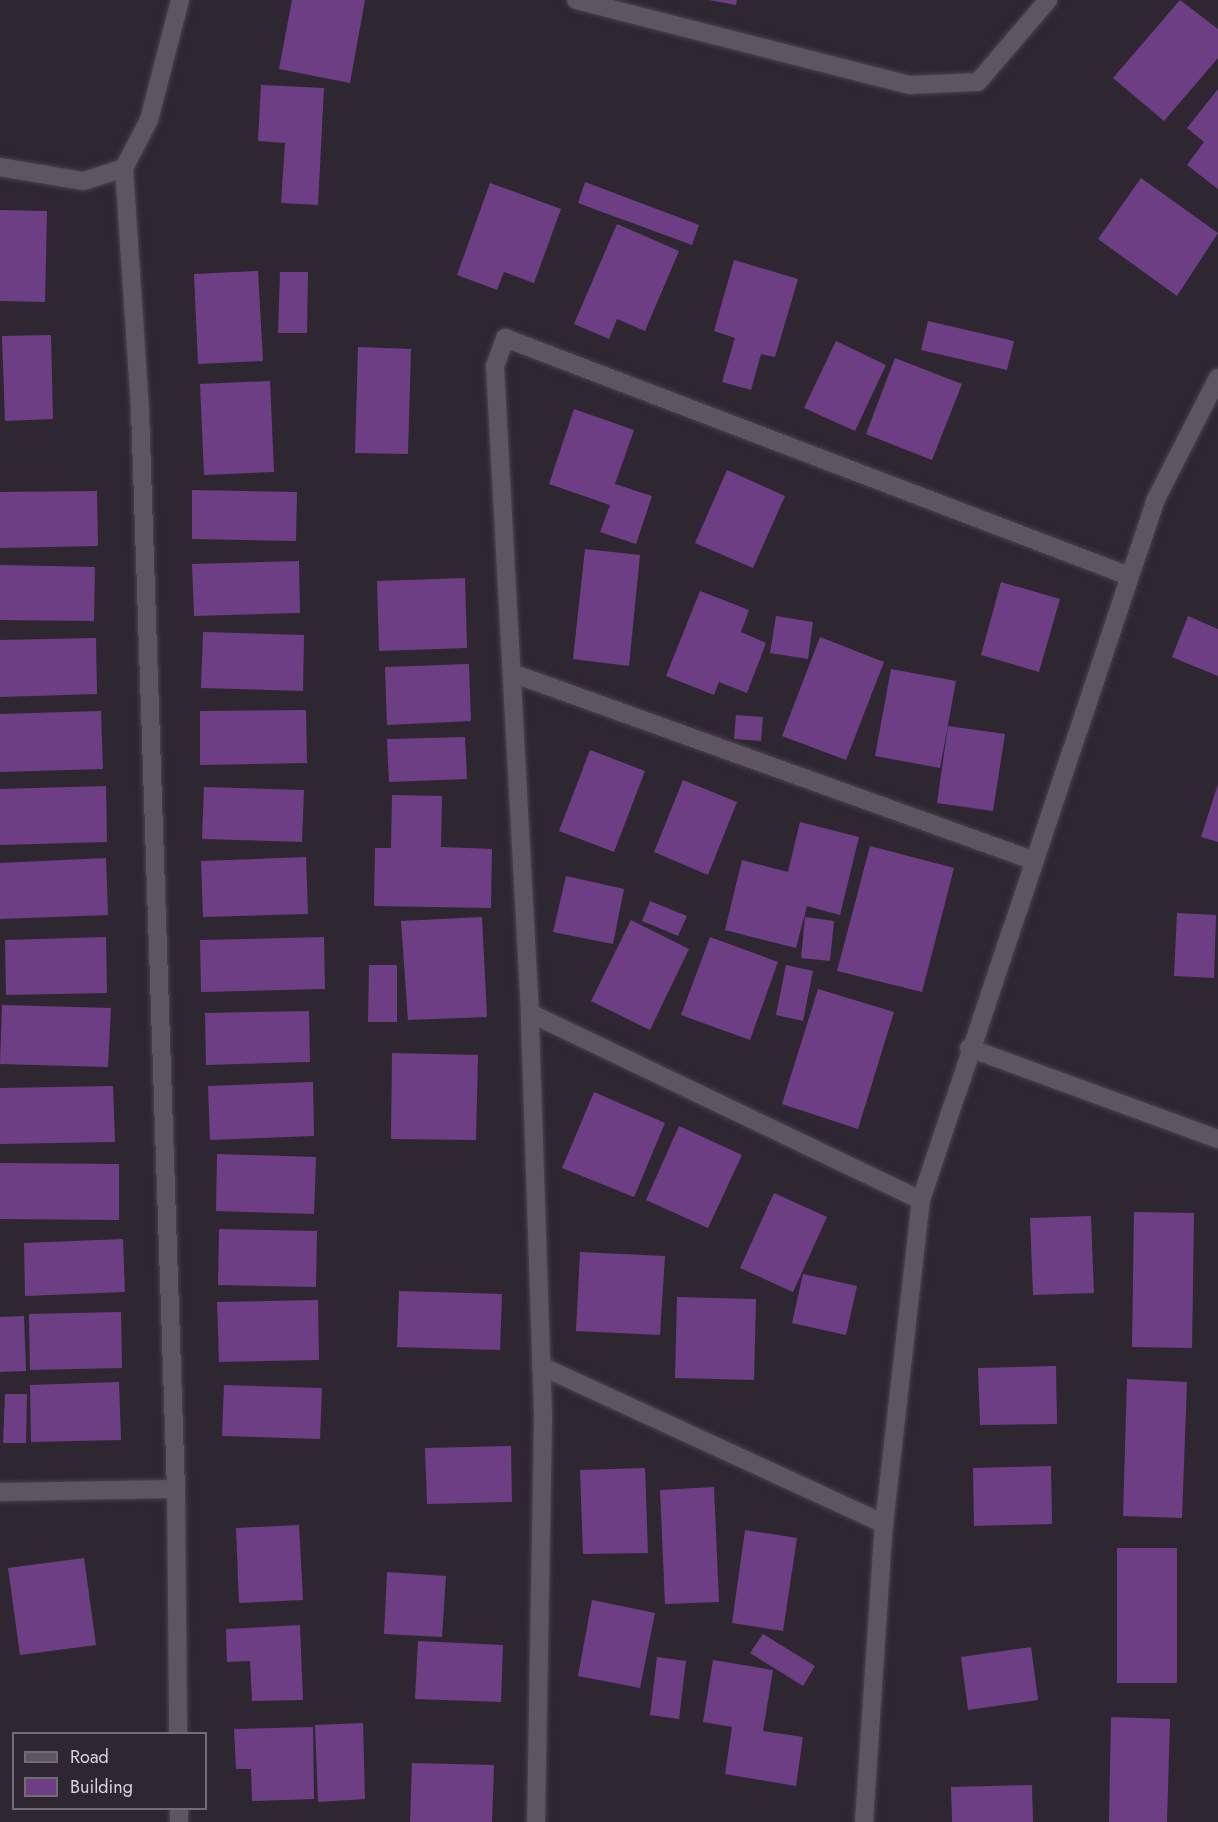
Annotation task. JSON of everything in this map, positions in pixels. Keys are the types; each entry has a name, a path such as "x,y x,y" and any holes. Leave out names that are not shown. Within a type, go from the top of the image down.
{"street":[{"path":"178,1732 176,1489 140,410 124,168 149,120 180,0"},
{"path":"576,0 910,84 978,82 1048,0"},
{"path":"0,167 84,181 124,168"},
{"path":"536,1822 541,1366 530,1013 495,366 505,338 1129,576"},
{"path":"864,1822 884,1524 921,1200 969,1048 1156,498 1215,387"},
{"path":"512,673 1032,860"},
{"path":"530,1013 921,1200"},
{"path":"969,1048 1218,1139"},
{"path":"541,1366 884,1524"},
{"path":"0,1492 176,1489"}],"building":[{"path":"292,0 365,0 350,83 279,69"},
{"path":"709,0 737,0 736,5"},
{"path":"1180,0 1218,29 1218,58 1164,121 1113,78"},
{"path":"261,85 324,88 318,205 281,203 285,143 258,141"},
{"path":"1218,89 1218,189 1187,165 1204,142 1187,128"},
{"path":"1141,178 1218,233 1177,296 1098,239"},
{"path":"585,182 699,225 692,245 578,203"},
{"path":"490,183 561,209 534,283 504,272 497,290 457,275"},
{"path":"0,210 47,211 45,302 0,301"},
{"path":"617,224 679,251 645,331 617,319 609,339 574,324"},
{"path":"734,260 798,279 775,357 761,354 751,390 722,382 735,338 714,331"},
{"path":"258,271 263,361 198,364 194,274"},
{"path":"280,272 308,272 307,333 278,333"},
{"path":"928,321 1014,341 1007,370 921,350"},
{"path":"51,335 53,419 5,421 2,336"},
{"path":"836,341 886,365 855,431 804,408"},
{"path":"358,347 411,349 408,454 355,453"},
{"path":"895,358 962,384 932,460 866,434"},
{"path":"270,381 274,472 204,475 200,384"},
{"path":"574,409 634,430 615,484 652,496 636,544 600,532 610,505 549,484"},
{"path":"727,470 785,496 753,568 695,543"},
{"path":"192,490 297,492 296,541 192,539"},
{"path":"97,491 98,546 0,548 0,492"},
{"path":"585,549 640,555 629,666 573,659"},
{"path":"299,561 300,613 194,616 192,564"},
{"path":"0,565 95,567 94,621 0,620"},
{"path":"465,578 467,648 379,651 377,581"},
{"path":"1001,582 1060,599 1039,672 981,655"},
{"path":"700,591 749,610 741,632 766,643 747,693 719,682 714,695 666,676"},
{"path":"776,616 813,622 808,659 770,653"},
{"path":"1188,616 1218,629 1218,676 1172,657"},
{"path":"203,632 304,635 303,691 201,688"},
{"path":"820,637 884,662 846,760 782,736"},
{"path":"96,638 97,694 0,697 0,640"},
{"path":"469,664 471,721 387,725 385,667"},
{"path":"891,669 956,681 940,768 875,756"},
{"path":"306,710 307,763 200,765 200,711"},
{"path":"101,711 103,769 0,772 0,714"},
{"path":"736,715 763,717 761,741 734,739"},
{"path":"948,726 1005,734 993,811 937,803"},
{"path":"465,737 467,779 389,782 387,739"},
{"path":"590,750 645,771 614,852 559,831"},
{"path":"683,780 737,802 708,875 654,852"},
{"path":"1218,784 1218,842 1201,837"},
{"path":"106,786 107,842 0,845 0,789"},
{"path":"204,787 304,790 302,842 202,839"},
{"path":"392,795 442,796 441,847 492,849 491,908 374,906 375,848 391,848"},
{"path":"800,822 859,837 840,915 807,906 796,948 725,930 742,860 788,872"},
{"path":"870,846 954,868 922,992 837,971"},
{"path":"306,857 308,914 203,917 201,861"},
{"path":"106,858 108,915 0,919 0,863"},
{"path":"566,876 624,889 613,944 553,932"},
{"path":"650,901 687,916 678,936 642,921"},
{"path":"1177,913 1216,915 1214,978 1174,976"},
{"path":"482,917 487,1017 408,1020 401,921"},
{"path":"805,917 834,921 830,961 801,958"},
{"path":"631,920 689,949 650,1030 591,1001"},
{"path":"106,937 107,993 6,995 5,940"},
{"path":"324,937 325,989 201,992 200,940"},
{"path":"710,937 778,962 750,1040 681,1015"},
{"path":"369,965 397,965 397,1022 368,1022"},
{"path":"786,965 813,971 803,1021 776,1015"},
{"path":"818,989 894,1012 858,1129 782,1104"},
{"path":"2,1005 111,1008 108,1067 0,1064"},
{"path":"309,1011 310,1062 206,1065 205,1013"},
{"path":"392,1053 478,1055 476,1140 391,1139"},
{"path":"313,1082 314,1136 210,1140 208,1086"},
{"path":"113,1086 115,1142 0,1144 0,1088"},
{"path":"594,1092 665,1123 634,1197 562,1168"},
{"path":"679,1126 742,1155 708,1228 646,1200"},
{"path":"217,1154 316,1157 314,1214 216,1211"},
{"path":"0,1163 119,1164 119,1220 0,1219"},
{"path":"774,1193 827,1217 793,1292 740,1268"},
{"path":"1134,1212 1194,1213 1192,1348 1132,1347"},
{"path":"1091,1216 1094,1293 1033,1295 1030,1218"},
{"path":"219,1229 317,1231 316,1287 218,1285"},
{"path":"123,1239 125,1292 25,1296 24,1243"},
{"path":"580,1252 665,1256 660,1335 576,1331"},
{"path":"803,1274 857,1286 846,1335 792,1323"},
{"path":"399,1291 502,1294 500,1350 397,1347"},
{"path":"677,1297 756,1299 754,1380 675,1378"},
{"path":"318,1300 319,1360 219,1362 217,1302"},
{"path":"121,1312 122,1368 30,1370 29,1314"},
{"path":"24,1316 26,1371 0,1372 0,1317"},
{"path":"1056,1366 1057,1424 980,1425 978,1368"},
{"path":"1127,1379 1187,1382 1182,1518 1123,1516"},
{"path":"119,1382 121,1440 31,1442 30,1385"},
{"path":"224,1385 322,1388 320,1439 222,1436"},
{"path":"5,1394 27,1394 26,1443 3,1443"},
{"path":"511,1446 512,1502 427,1504 425,1448"},
{"path":"1051,1466 1052,1524 974,1526 973,1468"},
{"path":"645,1468 648,1553 583,1554 580,1470"},
{"path":"714,1487 719,1602 665,1604 660,1490"},
{"path":"299,1525 303,1600 239,1603 236,1528"},
{"path":"745,1530 797,1538 783,1631 732,1623"},
{"path":"1117,1548 1177,1548 1177,1683 1117,1683"},
{"path":"84,1558 96,1645 20,1655 8,1568"},
{"path":"387,1572 446,1576 442,1637 384,1634"},
{"path":"592,1600 655,1613 640,1688 578,1676"},
{"path":"300,1625 303,1700 252,1701 250,1661 227,1662 226,1629"},
{"path":"763,1634 815,1666 803,1686 750,1653"},
{"path":"418,1641 503,1645 501,1702 415,1699"},
{"path":"1031,1647 1038,1700 968,1710 961,1657"},
{"path":"657,1657 686,1661 679,1719 650,1715"},
{"path":"713,1660 773,1670 763,1731 803,1737 796,1786 725,1774 732,1727 703,1722"},
{"path":"1111,1717 1170,1719 1167,1822 1109,1822"},
{"path":"363,1723 365,1799 318,1802 315,1725"},
{"path":"313,1727 314,1799 252,1801 251,1769 236,1769 234,1729"},
{"path":"412,1763 494,1765 492,1822 410,1822"},
{"path":"1032,1785 1033,1822 952,1822 951,1787"}]}
